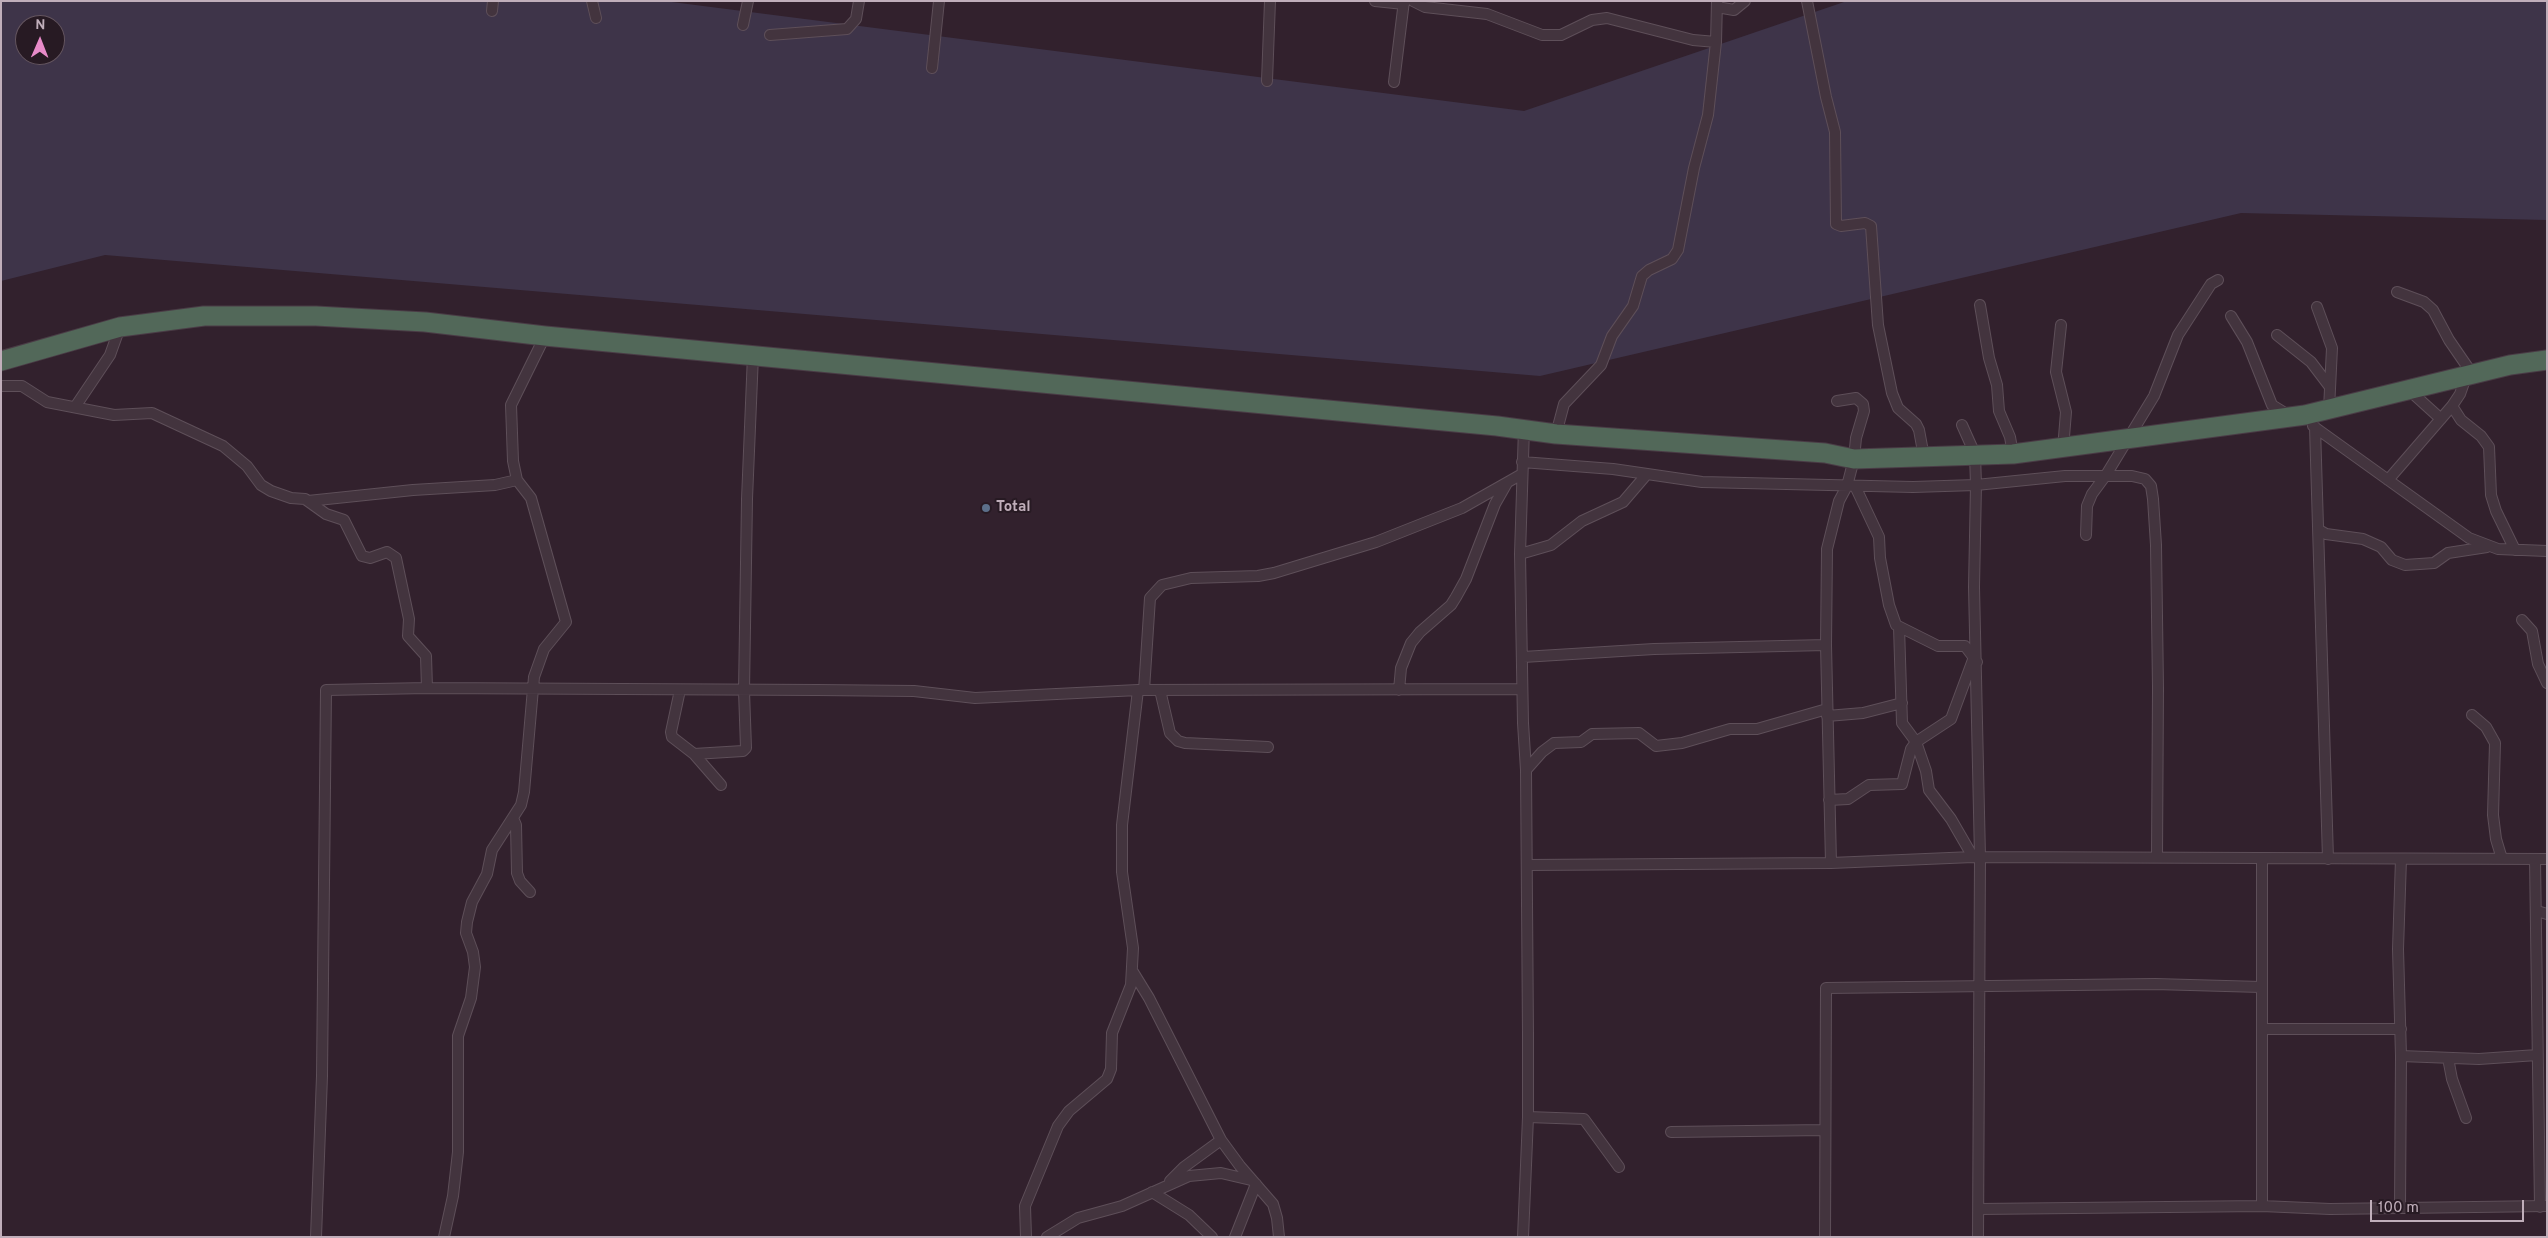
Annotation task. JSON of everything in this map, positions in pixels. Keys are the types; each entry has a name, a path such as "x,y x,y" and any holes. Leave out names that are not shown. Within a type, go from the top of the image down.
{"highway":[{"path":"1,360 120,327 204,316 316,316 425,322 545,336 1524,428 1556,434 1825,453 1854,459 2013,454 2304,420 2329,409 2547,360"}],"street":[{"path":"592,1 596,18"},
{"path":"743,25 748,1"},
{"path":"770,35 843,30 854,23 859,1"},
{"path":"932,68 939,1"},
{"path":"1267,81 1270,1"},
{"path":"1375,1 1407,2 1435,8 1487,14 1542,35 1561,35 1592,20 1607,18 1693,40 1716,42"},
{"path":"1556,434 1564,404 1601,365 1612,336 1633,306 1642,276 1649,270 1672,259 1678,250 1694,168 1708,114 1716,42 1717,4 1734,10 1745,1"},
{"path":"1807,1 1835,132 1836,224 1841,226 1864,223 1871,226 1878,325 1892,393 1898,408 1916,424 1919,430 1924,457"},
{"path":"1394,82 1407,2"},
{"path":"2086,535 2088,500 2106,475 2154,396 2178,335 2211,284 2218,280"},
{"path":"2388,480 2452,406 2469,376 2433,310 2424,302 2397,292"},
{"path":"1980,305 1989,358 1998,385 1999,411 2010,437 2013,454"},
{"path":"2317,307 2332,348 2329,409"},
{"path":"2231,316 2248,345 2272,405 2304,420 2439,519 2469,538 2488,546 2515,550 2547,551"},
{"path":"2062,325 2058,336 2056,372 2066,415 2063,449"},
{"path":"74,407 110,355 120,327"},
{"path":"2277,335 2311,362 2330,387"},
{"path":"444,1237 453,1196 458,1152 457,1041 471,998 475,967 473,952 466,933 466,922 472,902 487,874 492,850 521,805 524,792 534,677 544,650 566,621 531,498 517,480 513,461 510,405 545,336"},
{"path":"694,754 746,750 744,691 747,499 753,355"},
{"path":"4,388 22,386 47,402 114,415 152,413 223,446 247,466 261,485 291,498 308,501 412,490 495,485 517,480"},
{"path":"2408,390 2441,420"},
{"path":"1831,863 1826,644 1828,546 1837,517 1839,501 1851,486 1856,437 1864,413 1862,404 1852,398 1837,401"},
{"path":"2452,406 2461,420 2481,436 2489,447 2491,495 2515,550"},
{"path":"2304,420 2319,530 2328,859"},
{"path":"1962,424 1975,454 1976,485 1974,587 1976,857 1980,987 1978,1237"},
{"path":"1523,1237 1528,1117 1526,770 1522,689 1520,554 1524,428"},
{"path":"1522,462 1647,474 1702,482 1851,486 1976,485 2066,476 2106,475 2141,477 2151,486 2154,499 2158,688 2157,857"},
{"path":"1026,1237 1025,1206 1058,1126 1069,1111 1108,1079 1111,1069 1112,1033 1129,993 1133,972 1131,933 1122,872 1122,825 1141,690 1150,598 1162,585 1190,578 1258,576 1294,567 1393,535 1462,508 1522,474"},
{"path":"1520,554 1551,545 1582,521 1623,502 1647,474"},
{"path":"1399,690 1401,668 1411,643 1420,632 1451,605 1456,597 1466,579 1495,504 1508,482"},
{"path":"1851,486 1878,533 1881,546 1879,554 1889,606 1899,627 1902,723 1916,742 1926,771 1929,790 1976,857"},
{"path":"308,501 326,514 344,520 362,556 370,558 387,552 396,558 408,619 408,636 426,656 427,688"},
{"path":"2319,530 2326,534 2362,539 2381,547 2392,560 2405,565 2434,563 2448,553 2488,546"},
{"path":"2522,620 2532,631 2538,664 2547,683"},
{"path":"1899,627 1938,646 1965,646 1975,659"},
{"path":"1523,657 1654,649 1826,644"},
{"path":"1829,800 1848,799 1869,785 1902,785 1909,754 1916,742 1947,724 1951,719 1975,659"},
{"path":"316,1237 322,1056 326,690 427,688 914,691 975,698 1141,690 1522,689"},
{"path":"680,690 672,737 694,754 721,785"},
{"path":"1160,690 1170,733 1178,741 1185,743 1268,747"},
{"path":"1526,770 1542,752 1554,743 1580,742 1592,734 1639,733 1656,746 1682,743 1730,728 1757,729 1827,713 1863,712 1902,703"},
{"path":"2472,715 2486,727 2495,743 2493,815 2496,839 2502,859"},
{"path":"513,818 516,825 517,874 520,881 530,892"},
{"path":"1527,865 1831,863 1976,857 2547,859"},
{"path":"2262,858 2262,1206"},
{"path":"2400,1207 2401,1029 2398,949 2401,859"},
{"path":"1979,1210 2262,1206 2328,1209 2544,1207 2537,1056 2542,913 2535,859"},
{"path":"1133,972 1149,998 1221,1140 1273,1204 1278,1218 1279,1237"},
{"path":"1825,1237 1826,988 2155,984 2261,987"},
{"path":"2262,1029 2401,1029"},
{"path":"2401,1056 2489,1059 2537,1056"},
{"path":"2448,1058 2452,1079 2466,1118"},
{"path":"1528,1117 1584,1119 1619,1167"},
{"path":"1671,1132 1825,1130"},
{"path":"1168,1184 1184,1167 1221,1140"},
{"path":"1048,1237 1078,1218 1122,1206 1168,1184 1190,1176 1209,1173 1254,1182"},
{"path":"1235,1237 1254,1182"},
{"path":"1152,1192 1189,1215 1212,1237"}],"shaded area":[{"path":"1,1 664,1 1524,111 1847,1 2547,1 2547,220 2241,213 1540,376 105,255 1,281"}],"place":[{"name":"Total","path":"986,508"}]}
